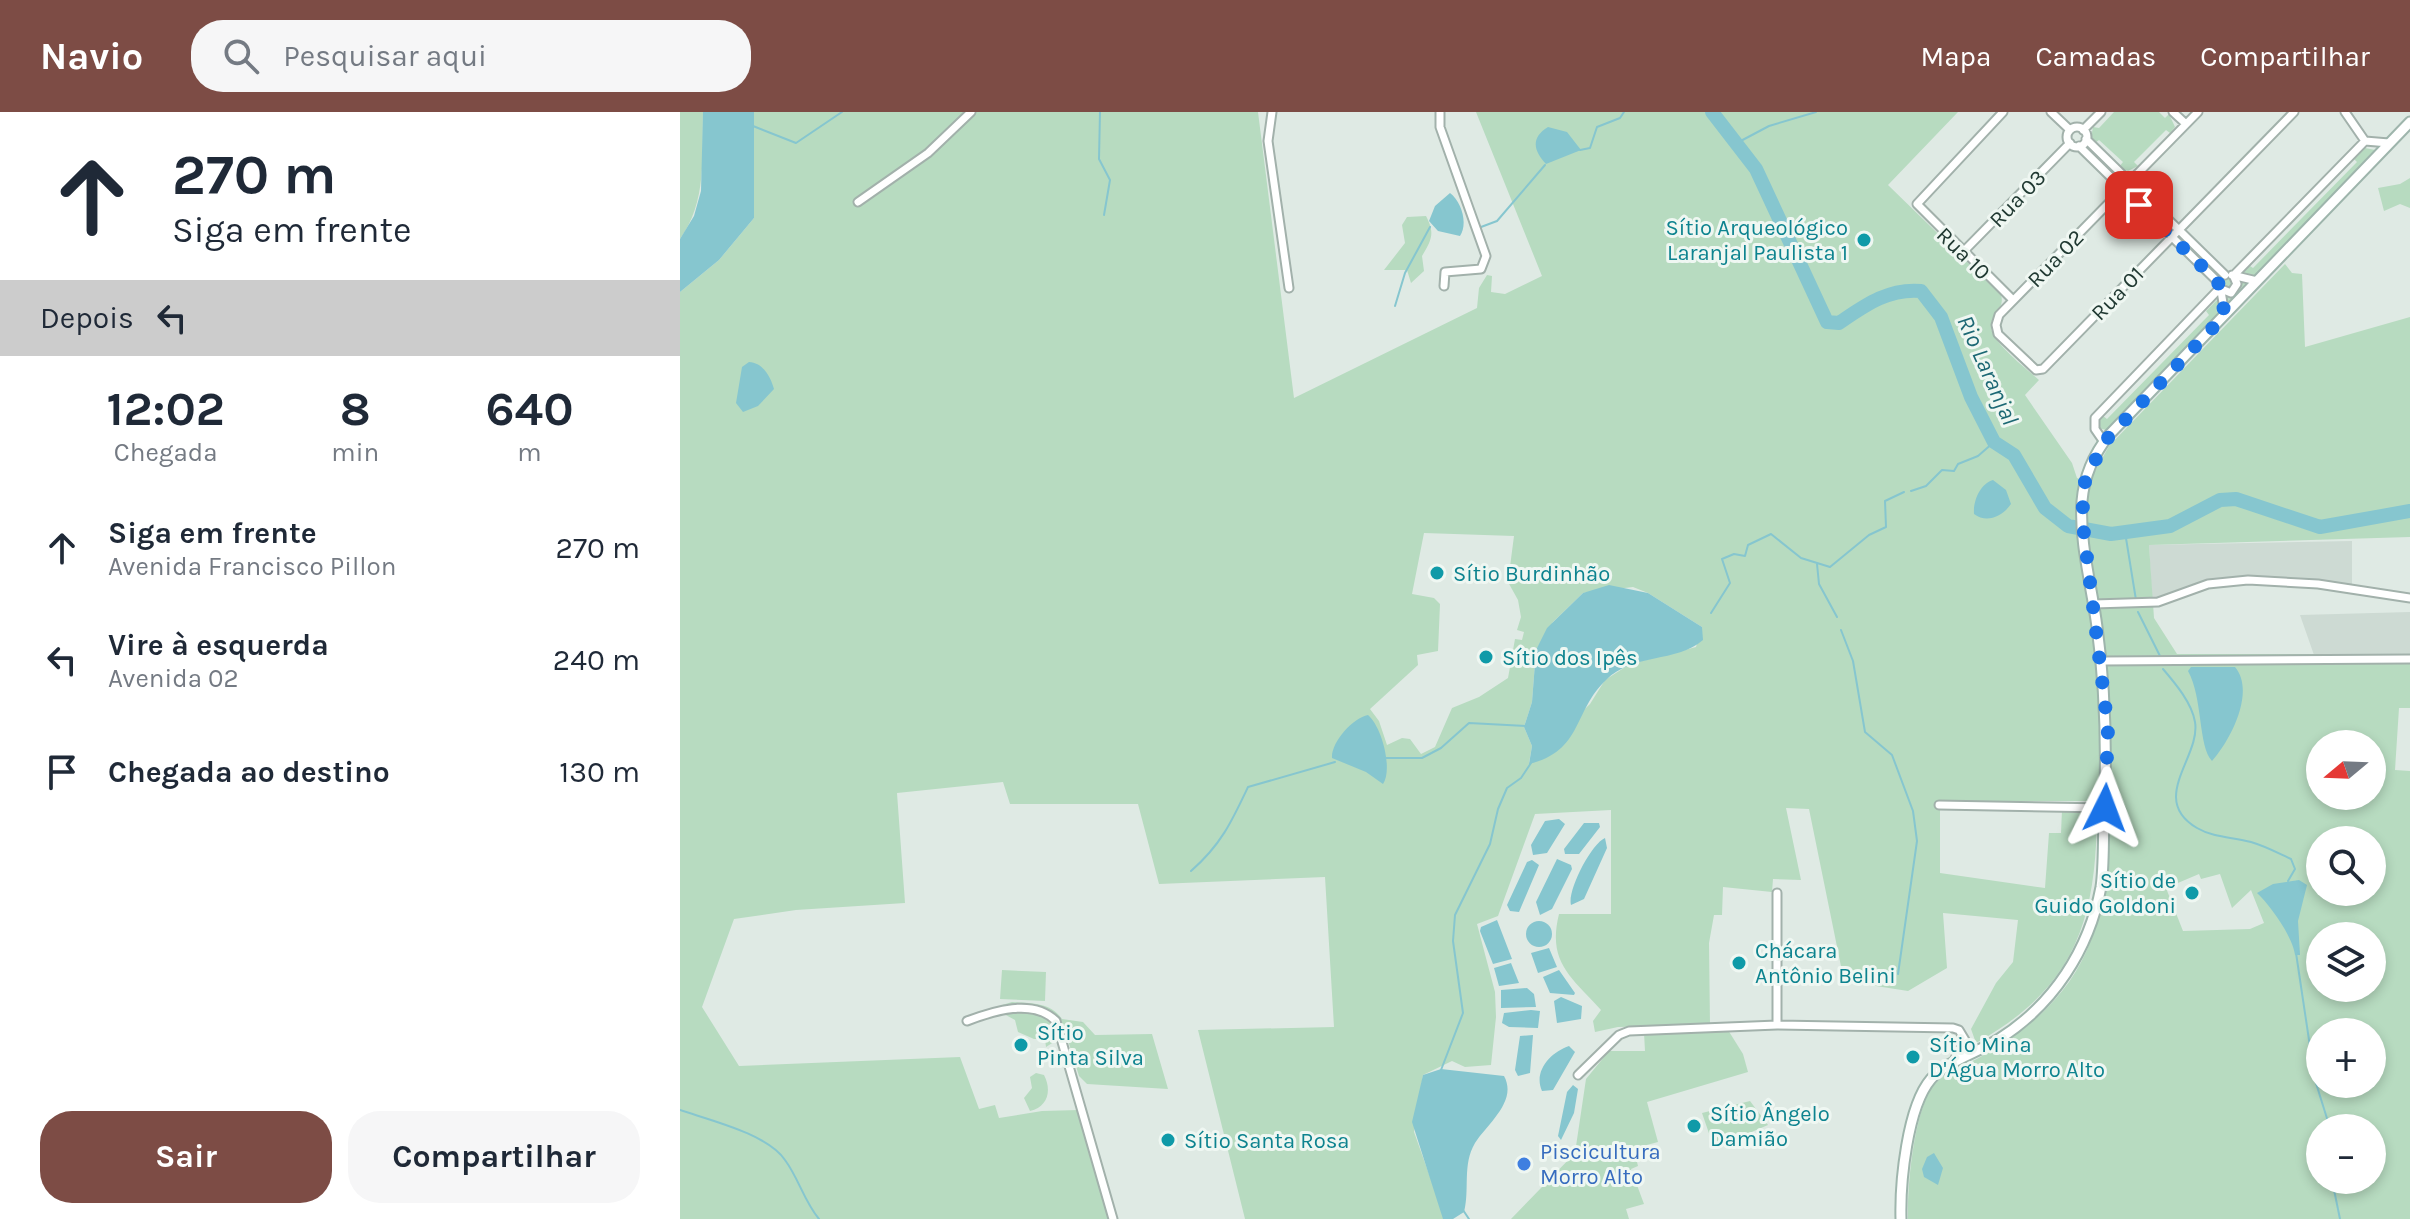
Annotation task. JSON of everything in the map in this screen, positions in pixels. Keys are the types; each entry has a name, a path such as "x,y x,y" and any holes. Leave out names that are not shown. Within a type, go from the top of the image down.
{"main road":[{"path":"1901,1219 1901,1174 1921,1097 1935,1074 2018,1025 2053,992 2078,956 2100,890 2108,729 2082,517 2085,482 2104,442 2410,122"}],"street":[{"path":"858,202 928,153 971,112"},
{"path":"1272,112 1268,141 1289,288"},
{"path":"1440,112 1440,127 1486,256 1481,269 1445,272 1444,286"},
{"name":"Rua 10","path":"2003,112 1917,204 2013,300"},
{"path":"2051,112 2070,130 2070,143 2079,146 2123,188 2219,287 2228,294 2234,291 2237,284 2231,276 2086,139 2083,130 2076,127 2070,130"},
{"path":"2083,130 2101,112"},
{"path":"2173,112 2186,124"},
{"name":"Rua 02","path":"2040,371 1996,330 1998,317 2198,112"},
{"name":"Rua 01","path":"2040,371 2294,112"},
{"path":"2345,112 2365,141"},
{"path":"2079,146 2086,139"},
{"path":"2104,442 2095,429 2095,418 2219,287 2365,141 2389,143"},
{"name":"Rua 03","path":"1963,252 2070,143"},
{"path":"2231,276 2257,281"},
{"path":"2219,287 2225,315"},
{"path":"2094,604 2158,602 2208,584 2248,580 2318,584 2410,598"},
{"path":"2102,661 2410,659"},
{"path":"1939,805 2105,808"},
{"path":"1777,893 1777,1025"},
{"path":"967,1021 1012,1008 1045,1014 1056,1021 1113,1219"},
{"path":"1578,1075 1624,1032 1777,1025 1953,1028 1962,1032 1965,1040 1951,1066"}],"shaded area":[{"path":"2352,541 2352,585 2303,578 2234,577 2194,584 2152,599 2149,545"},
{"path":"2410,612 2410,654 2314,655 2300,615"}],"green space":[{"path":"680,112 703,112 699,194 689,225 680,239"},
{"path":"754,112 1258,112 1294,398 1477,308 1479,288 1487,275 1492,276 1491,292 1505,294 1542,276 1476,112 1958,112 1888,185 2001,295 2002,303 1992,320 1992,331 2009,354 2039,380 2025,395 2072,463 2077,478 2089,482 2109,446 2285,264 2292,273 2302,274 2305,347 2410,317 2410,537 2149,545 2154,618 2177,654 2410,654 2410,708 2399,708 2395,770 2410,771 2410,1219 1908,1219 1913,1148 1928,1095 1945,1075 1994,1049 2030,1024 2069,982 2082,961 2098,918 2109,848 2112,801 1940,801 1940,873 2045,888 2049,833 2061,833 2062,810 2097,814 2092,887 2073,948 2058,975 2037,999 2010,1022 1976,1043 1971,1029 1996,983 2013,962 2018,920 1943,913 1947,968 1908,991 1844,981 1809,809 1786,808 1801,880 1773,879 1772,892 1723,887 1722,915 1714,915 1709,943 1710,1025 1618,1027 1595,1032 1593,1021 1601,1010 1564,968 1556,945 1556,931 1559,914 1611,914 1611,810 1535,814 1498,916 1477,924 1495,992 1491,1065 1465,1067 1452,1061 1423,1075 1414,1132 1445,1219 1245,1219 1198,1030 1334,1027 1325,877 1159,884 1138,804 1010,804 1003,782 897,793 905,903 796,910 734,919 702,1007 739,1066 960,1057 979,1109 995,1105 999,1118 1042,1111 1079,1110 1109,1219 680,1219 680,292 719,260 754,218","holes":["1424,533 1514,536 1508,582 1518,600 1521,617 1517,630 1524,632 1522,640 1515,639 1508,678 1479,697 1452,708 1435,747 1421,754 1410,739 1402,738 1387,745 1379,721 1370,709 1418,665 1417,655 1438,651 1440,604 1434,598 1412,594","1633,587 1648,593 1702,627 1696,647 1630,664 1605,680 1590,704 1529,763 1532,746 1524,727 1532,702 1536,650 1553,622 1583,593","2199,874 2201,879 2220,874 2232,908 2251,890 2264,923 2250,929 2183,931 2166,888"]},
{"path":"2114,112 2159,112 2165,118 2169,114 2175,127 2170,133 2166,130 2134,162 2138,166 2128,171 2119,167 2123,162 2099,140 2095,143 2091,138 2093,127 2099,128"},
{"path":"2365,148 2375,150 2106,430 2099,428 2097,423 2103,416 2107,419 2209,315 2206,311 2226,291 2221,285 2223,279 2234,282 2250,266 2253,268 2357,162 2354,159"},
{"path":"2410,178 2410,208 2400,204 2384,211 2378,188 2400,184"},
{"path":"1426,216 1431,232 1422,256 1424,271 1411,283 1407,270 1384,270 1405,243 1402,225 1407,217"},
{"path":"1002,970 1046,972 1045,1001 1000,999"},
{"path":"1012,1002 1046,1006 1062,1019 1083,1022 1095,1035 1152,1034 1168,1089 1087,1084 1079,1076 1066,1034 1046,1047 1045,1039 1034,1039 1018,1032 1015,1020 1004,1014 1002,1005"},
{"path":"1728,1030 1743,1054 1748,1072 1647,1102 1658,1142 1643,1146 1645,1155 1636,1158 1638,1166 1631,1169 1644,1204 1626,1209 1629,1219 1511,1219 1575,1153 1586,1079 1609,1051 1645,1051 1644,1033"},
{"path":"1036,1073 1044,1075 1048,1092 1041,1106 1030,1111 1024,1098 1032,1088 1030,1077"},
{"path":"1750,1101 1768,1125 1714,1148 1702,1113"}],"water":[{"path":"703,112 754,112 754,218 719,260 680,292 680,239 694,216 701,191"},
{"path":"1548,127 1567,132 1581,150 1546,164 1539,154 1536,140"},
{"path":"1450,193 1462,213 1464,225 1460,236 1438,231 1429,221 1435,206"},
{"path":"749,362 763,368 774,389 758,406 743,412 736,403 742,367"},
{"path":"1993,480 2006,490 2011,504 1994,517 1979,517 1974,514 1976,499 1984,485"},
{"path":"1609,585 1648,593 1702,627 1703,640 1680,652 1617,671 1595,692 1575,729 1559,750 1529,764 1532,746 1524,727 1532,702 1536,650 1547,628 1583,593"},
{"path":"2191,667 2235,667 2241,677 2242,702 2238,716 2212,761 2204,744 2196,694 2188,671"},
{"path":"1368,715 1378,729 1384,748 1387,769 1383,784 1366,772 1332,758 1335,745 1344,732"},
{"path":"1559,819 1565,824 1547,853 1533,855 1531,845 1545,821"},
{"path":"1584,823 1599,823 1600,827 1579,854 1565,854 1564,849"},
{"path":"1605,838 1607,848 1584,899 1571,905 1581,868 1593,849"},
{"path":"1557,859 1571,865 1572,869 1552,909 1540,915 1536,902"},
{"path":"1532,860 1539,865 1519,912 1510,911 1507,905 1527,862"},
{"path":"2299,880 2306,884 2298,921 2300,955 2295,955 2280,922 2257,893 2273,884"},
{"path":"1497,920 1512,959 1493,964 1480,931 1481,927"},
{"path":"1539,921 1548,925 1552,934 1548,943 1539,947 1530,943 1526,934 1530,925"},
{"path":"1549,948 1557,967 1538,973 1531,953"},
{"path":"1511,963 1519,983 1499,986 1494,968"},
{"path":"1559,970 1574,995 1550,993 1543,977"},
{"path":"1527,988 1534,994 1536,1007 1501,1008 1501,990"},
{"path":"1561,997 1582,1006 1581,1019 1557,1023 1554,1001"},
{"path":"1540,1011 1538,1028 1509,1027 1502,1023 1504,1013"},
{"path":"1533,1035 1530,1073 1518,1076 1515,1070 1520,1036"},
{"path":"1569,1046 1575,1052 1553,1090 1542,1091 1540,1076 1545,1063"},
{"path":"1441,1069 1504,1076 1507,1085 1504,1103 1471,1151 1464,1212 1453,1219 1443,1219 1412,1122 1423,1075"},
{"path":"1573,1085 1578,1089 1574,1113 1561,1140 1558,1136 1567,1092"},
{"path":"1934,1153 1943,1168 1938,1185 1924,1177 1922,1169 1927,1157"}],"waterway":[{"path":"753,126 796,143 842,112"},
{"path":"1100,112 1099,159 1110,180 1104,215"},
{"path":"1580,150 1590,148 1597,127 1620,118 1624,112"},
{"name":"Rio Laranjal","path":"1712,112 1756,169 1827,322 1839,323 1887,295 1921,291 1941,317 1971,397 1994,442 2014,455 2045,508 2068,526 2111,534 2170,526 2220,500 2236,499 2320,527 2410,511"},
{"path":"1735,144 1769,126 1816,112"},
{"path":"1481,227 1497,221 1545,165"},
{"path":"1395,306 1405,273 1430,227"},
{"path":"1911,491 1926,486 1942,470 1954,471 1958,464 1978,456 1994,442"},
{"path":"1711,613 1730,583 1722,559 1734,554 1745,556 1748,545 1771,534 1801,558 1830,567 1869,535 1886,527 1885,501 1904,492"},
{"path":"2125,532 2136,600"},
{"path":"1817,564 1819,584 1837,617"},
{"path":"2138,612 2160,656"},
{"path":"1841,630 1853,661 1865,732 1892,755 1913,811 1917,841 1898,974"},
{"path":"2163,669 2187,701 2195,722 2195,735 2176,791 2177,804 2183,817 2203,831 2244,840 2291,859 2295,869 2288,881"},
{"path":"1385,758 1422,758 1441,748 1469,723 1526,726"},
{"path":"1191,871 1218,842 1248,787 1335,762"},
{"path":"1441,1070 1463,1013 1453,941 1455,915 1490,844 1498,809 1507,788 1521,778 1531,763"},
{"path":"2296,953 2315,1080 2326,1114"},
{"path":"680,1110 752,1135 777,1151 790,1167 819,1219"},
{"path":"2335,1194 2340,1219"},
{"path":"1463,1210 1469,1219"}],"place":[{"name":"Sítio Arqueológico Laranjal Paulista 1","path":"1864,240"},
{"name":"Sítio Burdinhão","path":"1437,573"},
{"name":"Sítio dos Ipês","path":"1486,657"},
{"name":"Sítio de Guido Goldoni","path":"2192,893"},
{"name":"Chácara Antônio Belini","path":"1739,963"},
{"name":"Sítio Pinta Silva","path":"1021,1045"},
{"name":"Sítio Mina D'Água Morro Alto","path":"1913,1057"},
{"name":"Sítio Ângelo Damião","path":"1694,1126"},
{"name":"Sítio Santa Rosa","path":"1168,1140"},
{"name":"Piscicultura Morro Alto","path":"1524,1164"}],"route":[{"path":"2105,808 2108,729 2082,517 2085,482 2099,448 2109,435 2225,315 2218,282 2139,205"}]}
